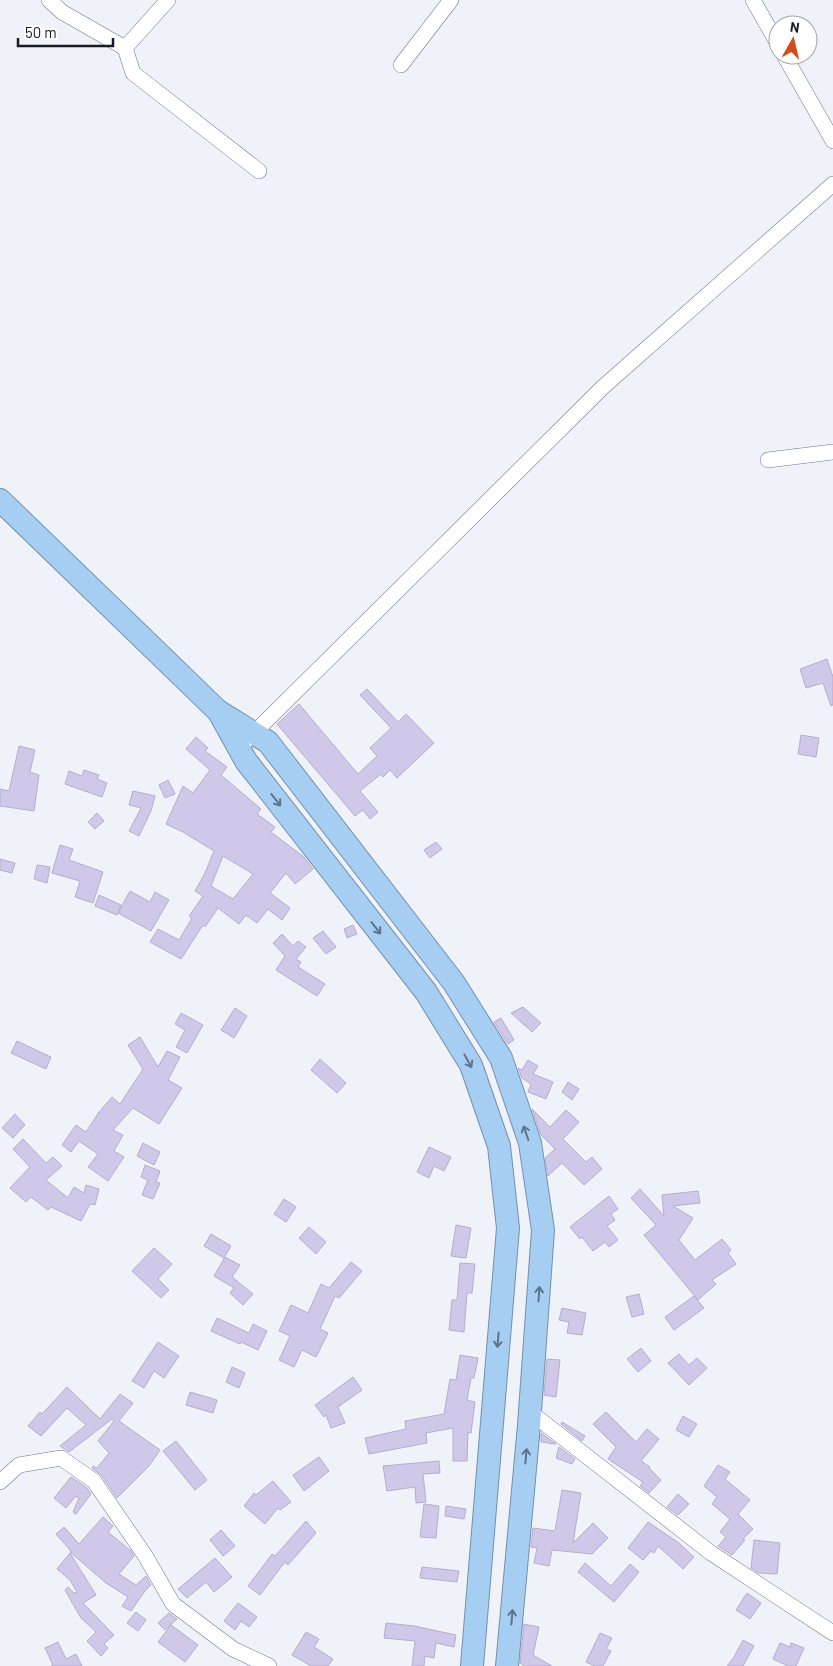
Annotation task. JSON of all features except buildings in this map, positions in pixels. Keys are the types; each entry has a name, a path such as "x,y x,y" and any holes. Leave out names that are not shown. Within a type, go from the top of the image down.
{"highway":[{"path":"0,500 246,740 268,742 454,983 501,1058 530,1144 543,1230 529,1419 507,1666"},
{"path":"246,740 246,761 426,992 471,1065 499,1146 508,1228 472,1666"},
{"path":"508,1228 543,1230"},
{"path":"492,1421 529,1419"}],"street":[{"path":"49,0 62,12 125,48 133,73 258,171"},
{"path":"125,48 168,0"},
{"path":"401,65 451,0"},
{"path":"753,0 768,26"},
{"path":"790,65 833,141"},
{"path":"246,740 603,387 833,184"},
{"path":"768,460 833,452"},
{"path":"529,1419 711,1553 833,1632"},
{"path":"0,1482 19,1465 62,1458 94,1481 146,1557 173,1604 233,1649 269,1666"}]}
